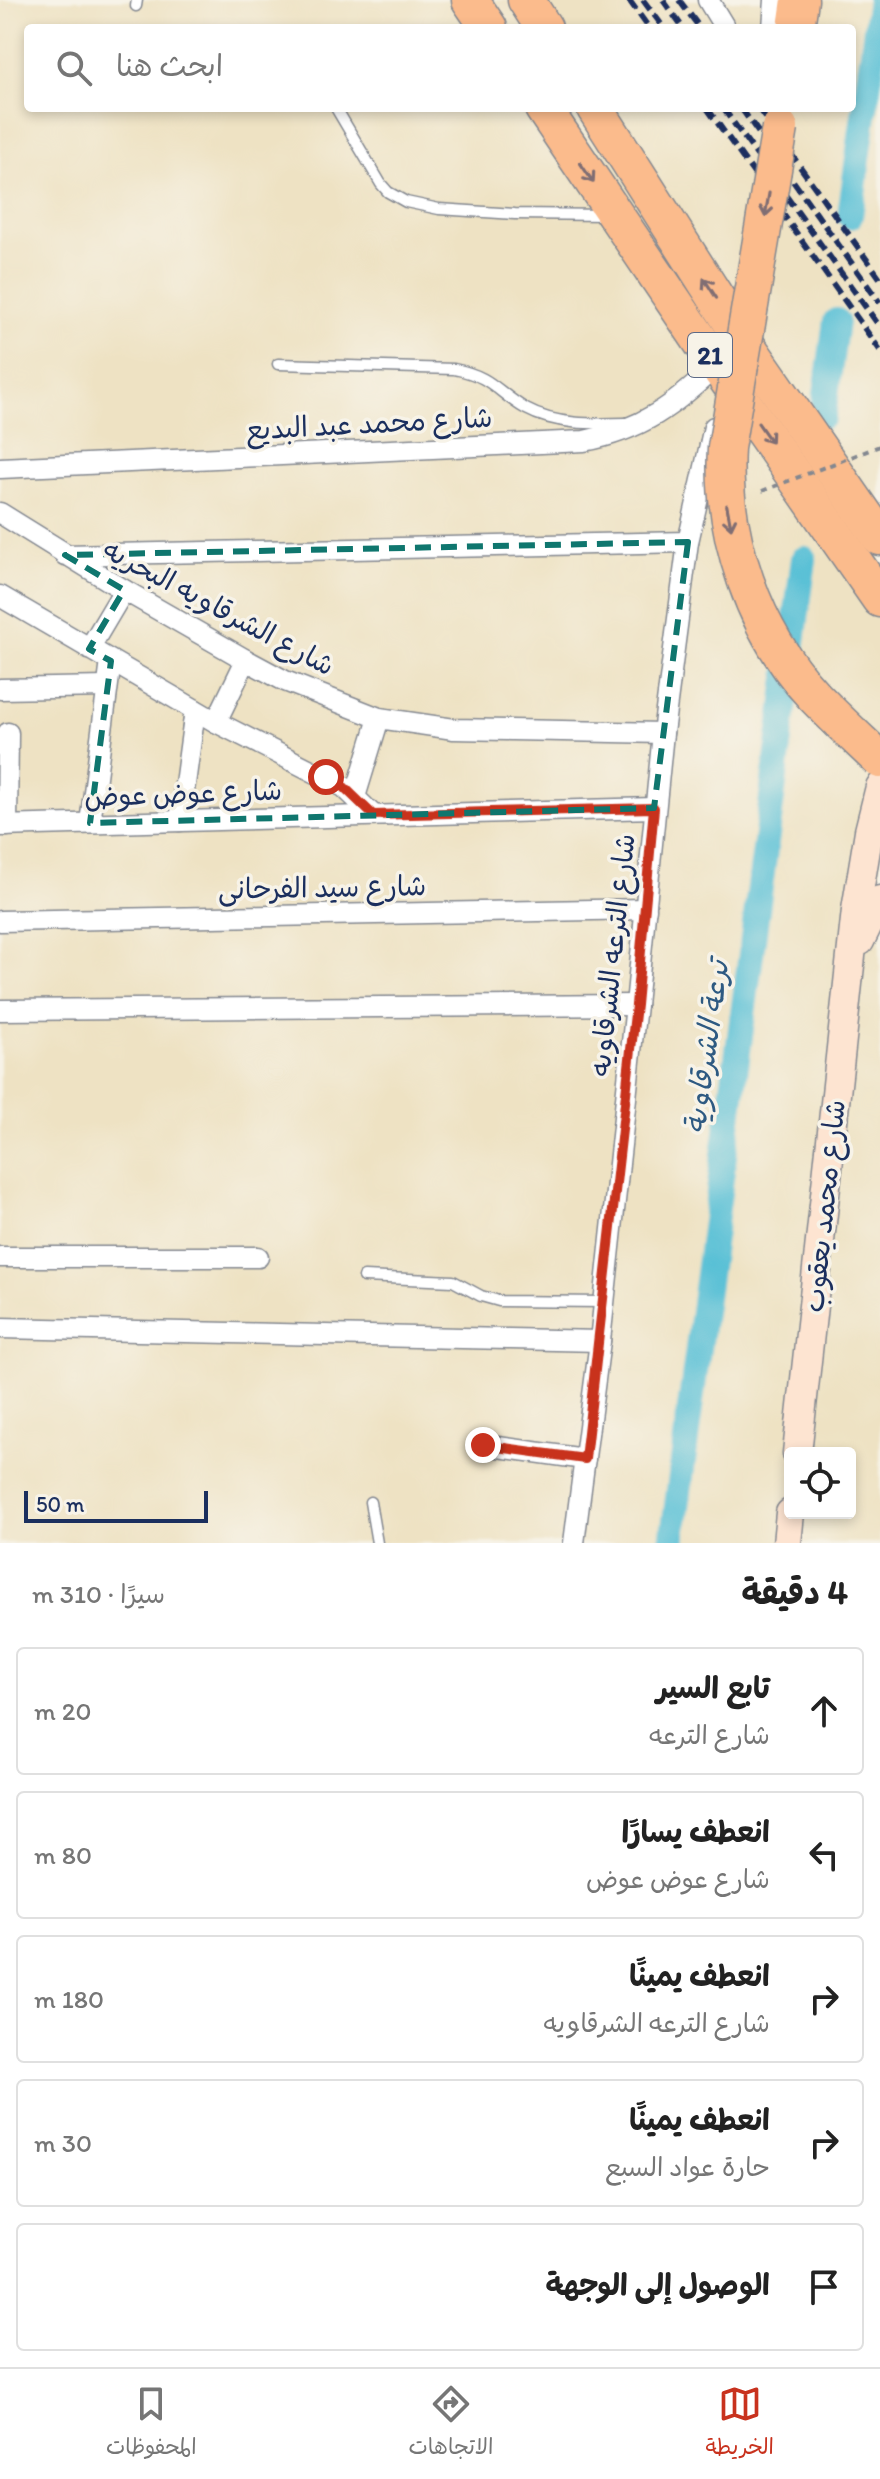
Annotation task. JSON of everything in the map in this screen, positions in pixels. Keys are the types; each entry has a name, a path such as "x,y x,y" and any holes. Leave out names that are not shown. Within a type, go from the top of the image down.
{"highway":[{"path":"470,0 486,24"},
{"path":"526,0 541,24"},
{"path":"797,24 800,0"},
{"name":"21","path":"546,112 880,599"},
{"name":"21","path":"598,112 739,334 880,537"},
{"path":"781,118 726,448 724,481 728,514 746,580 774,641 813,696 880,760"}],"main road":[{"name":"شارع محمد يعقوب","path":"798,1447 856,910 874,834 880,787"},
{"name":"شارع محمد يعقوب","path":"852,960 880,900"},
{"path":"787,1543 789,1519"}],"street":[{"path":"708,0 723,24"},
{"path":"773,24 775,0"},
{"name":"شارع محمد عبد البديع","path":"0,468 572,442 605,437 647,422 721,371"},
{"name":"شارع الترعه الشرقاويه","path":"574,1543 600,1341 663,733 688,542 721,371"},
{"name":"شارع الشرقاويه البحريه","path":"0,513 65,555 246,660 285,681 379,718 454,729 663,733"},
{"path":"65,555 688,542"},
{"path":"89,649 124,590"},
{"path":"0,596 216,722 344,787 373,815"},
{"path":"216,722 246,660"},
{"path":"90,823 111,661"},
{"path":"0,689 107,687"},
{"path":"180,821 195,710"},
{"path":"355,797 379,718"},
{"path":"4,826 8,733"},
{"name":"شارع عوض عوض","path":"4,826 654,808"},
{"name":"شارع سيد الفرحانى","path":"0,921 646,909"},
{"path":"0,1010 636,1005"},
{"path":"0,1257 258,1257"},
{"path":"0,1328 600,1341"},
{"path":"483,1445 585,1459"}],"lane":[{"path":"338,112 381,184 396,198 406,202 439,209 515,214 616,215"},
{"path":"278,364 454,369 481,376 523,407 545,418 591,423 647,422"},
{"path":"364,1277 453,1281 462,1283 481,1296 499,1301 604,1302"},
{"path":"370,1502 377,1543"}],"path":[{"path":"762,491 880,446"}],"highlighted area":[{"path":"688,542 654,808 90,823 111,661 89,649 124,590 65,555"}],"waterway":[{"name":"ترعة الشرقاوية","path":"850,216 880,0"},
{"name":"ترعة الشرقاوية","path":"823,416 836,321"},
{"name":"ترعة الشرقاوية","path":"672,1543 804,559"}],"railway":[{"path":"629,0 646,24"},
{"path":"643,0 661,24"},
{"path":"663,0 680,24"},
{"path":"679,0 697,24"},
{"path":"710,112 880,350"},
{"path":"726,112 880,327"},
{"path":"744,112 880,303"},
{"path":"761,112 880,278"}],"route":[{"path":"326,777 344,787 373,815 654,808 636,1005 585,1459 483,1445"}]}
